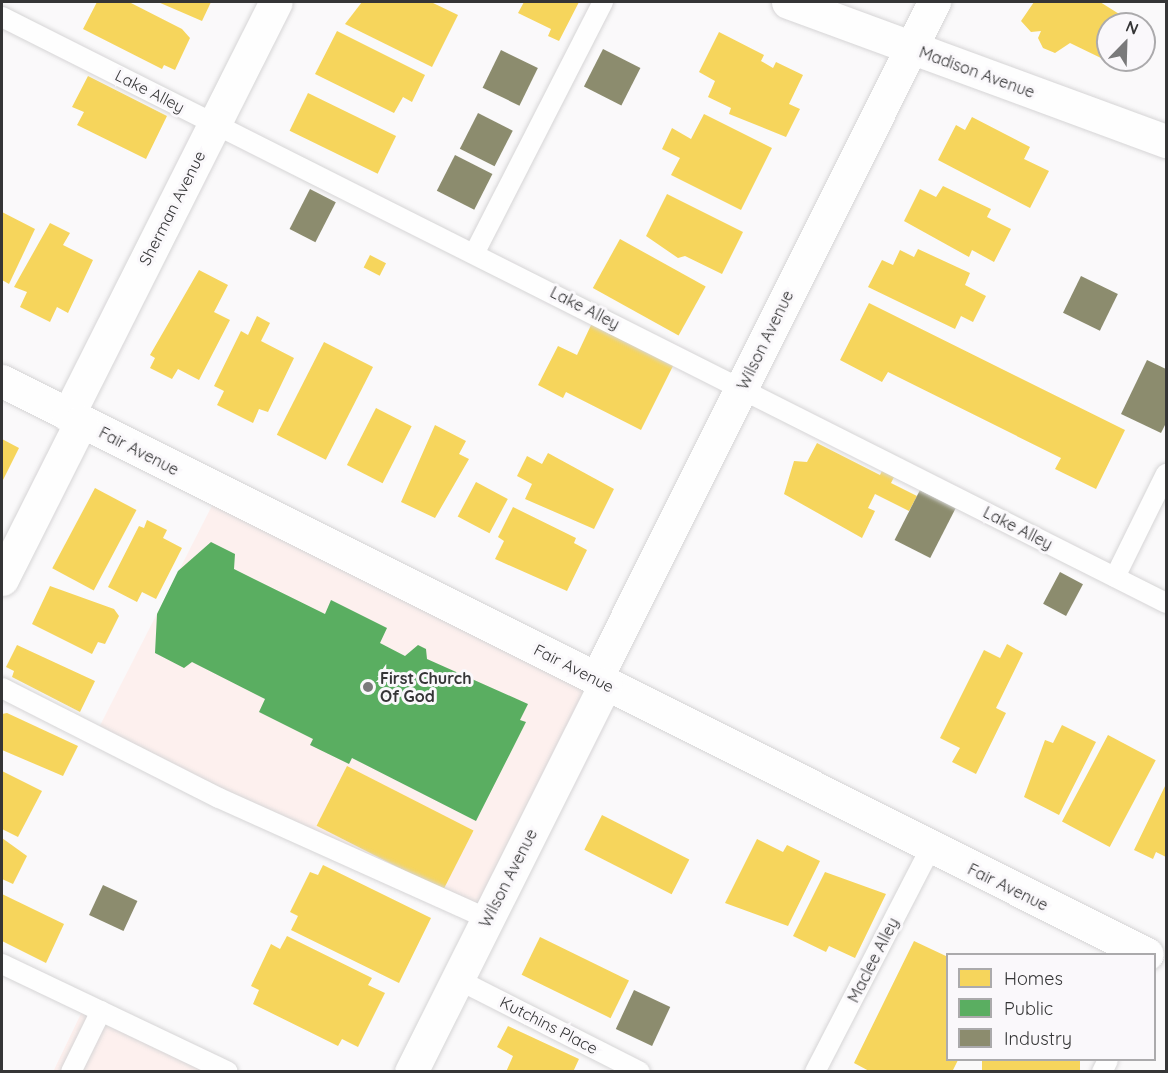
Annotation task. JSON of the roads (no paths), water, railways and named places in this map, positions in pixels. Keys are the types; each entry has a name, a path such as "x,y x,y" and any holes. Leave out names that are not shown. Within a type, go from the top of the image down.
{"street":[{"name":"Sherman Avenue","path":"2,579 75,418 215,123 276,2"},
{"name":"Madison Avenue","path":"788,2 1167,141"},
{"name":"Wilson Avenue","path":"411,1071 488,919 742,386 934,2"},
{"name":"Fair Avenue","path":"2,381 1140,953"}],"lane":[{"path":"475,252 603,2"},
{"name":"Lake Alley","path":"2,16 742,386 1167,603"},
{"path":"1115,577 1167,474"},
{"path":"2,688 219,798 488,919"},
{"name":"Maclee Alley","path":"815,1071 930,849"},
{"path":"2,964 228,1071"},
{"name":"Kutchins Place","path":"457,979 640,1071"},
{"path":"71,1071 101,1011"}],"place":[{"name":"First Church Of God","path":"368,687"}]}
